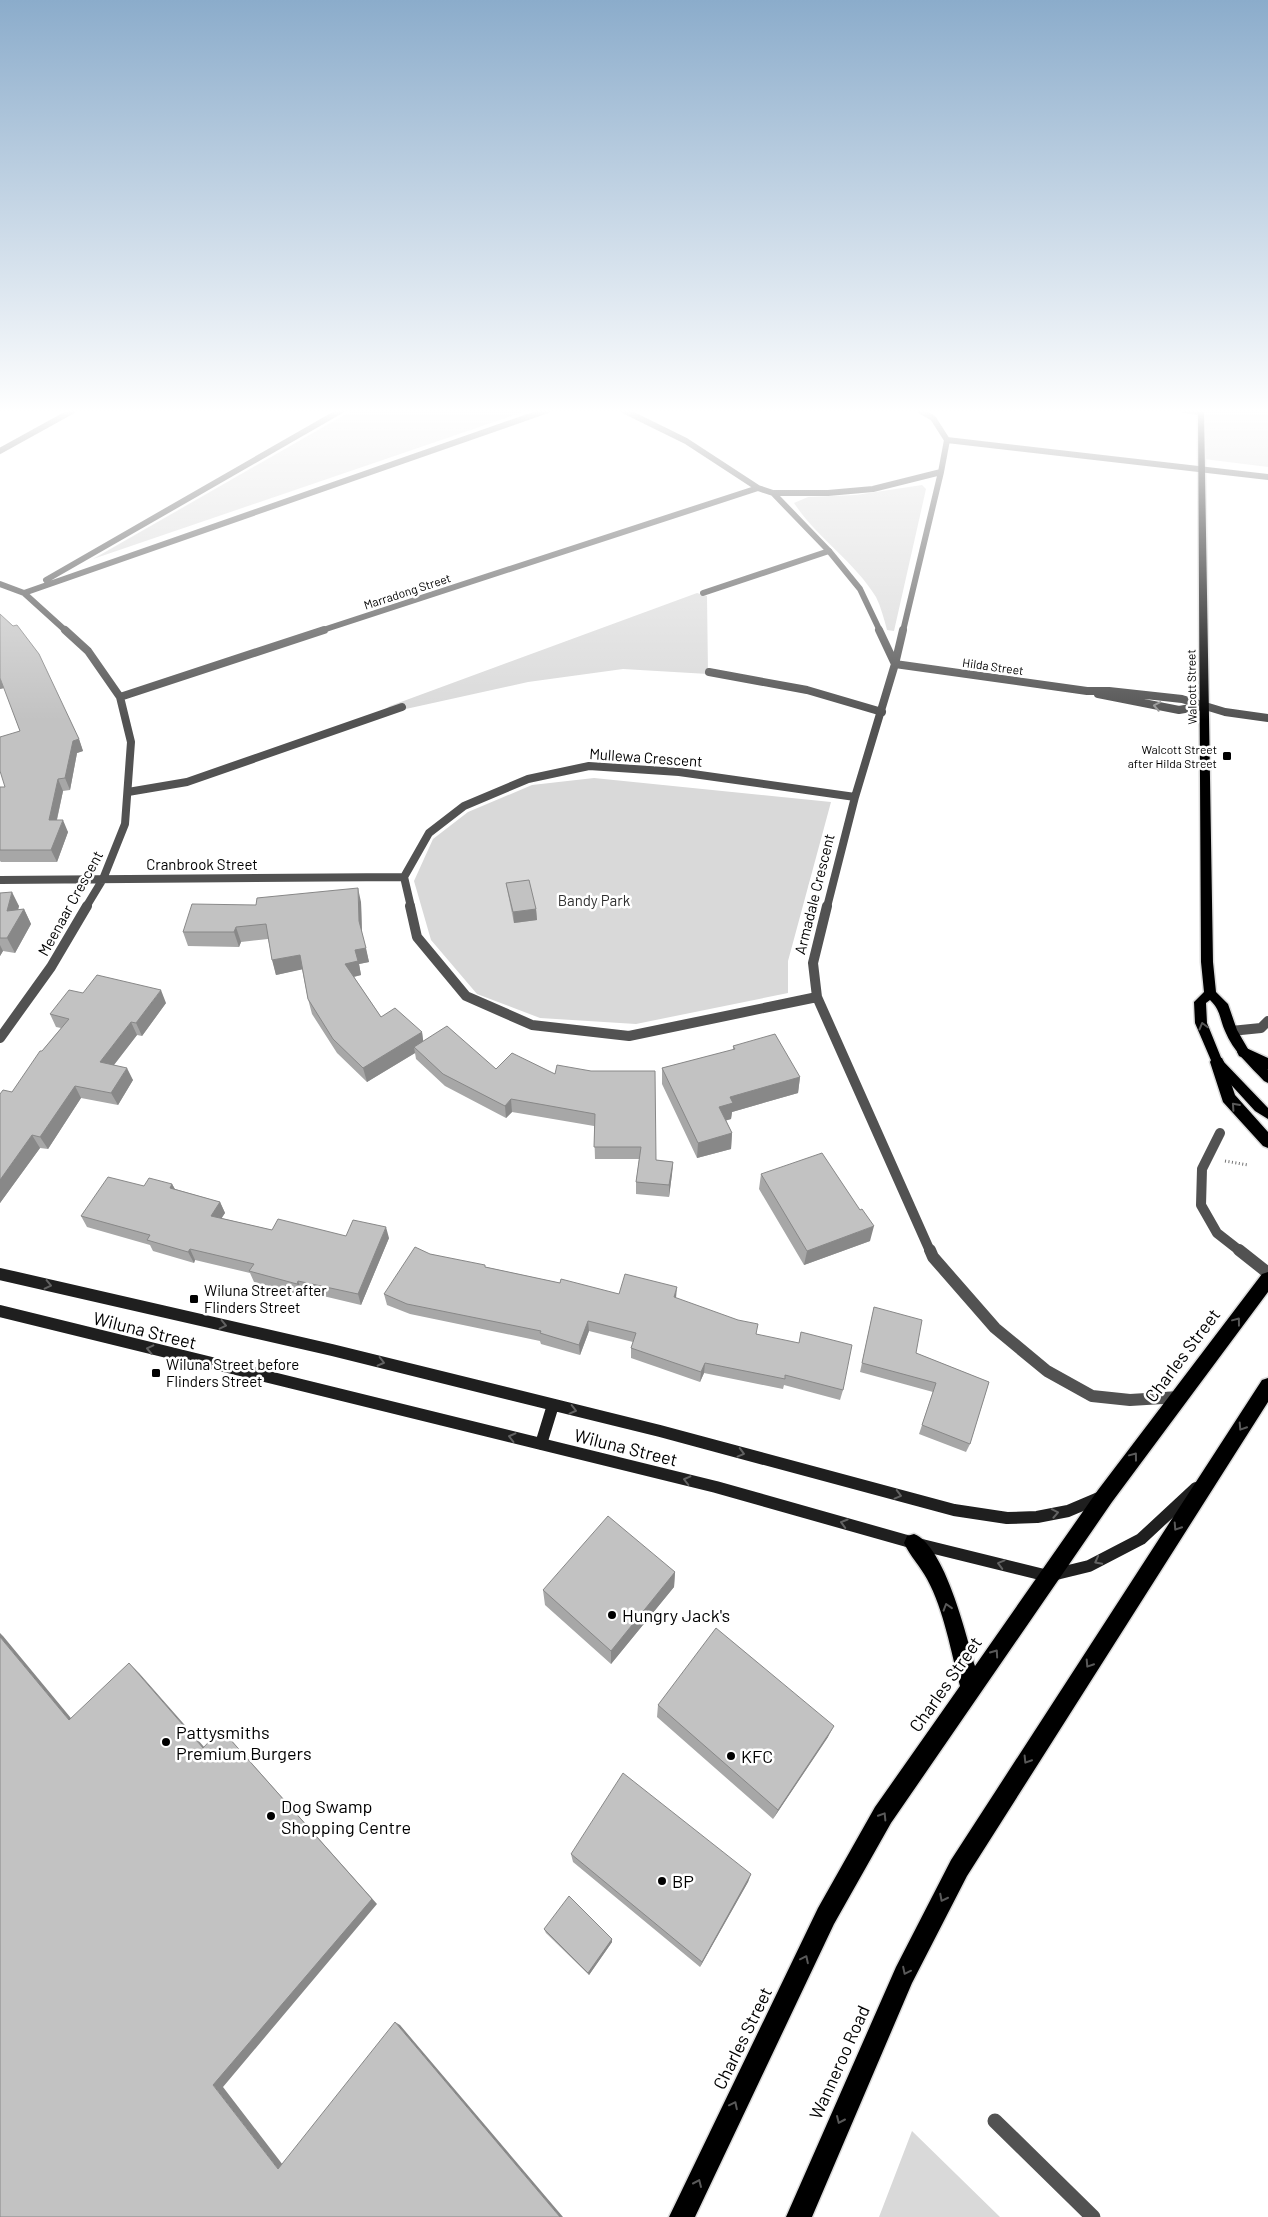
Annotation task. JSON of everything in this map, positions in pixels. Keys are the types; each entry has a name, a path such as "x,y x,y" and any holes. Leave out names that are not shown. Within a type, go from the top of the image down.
{"highway":[{"path":"1244,1052 1268,1064"},
{"path":"1217,1062 1228,1098 1268,1142"},
{"name":"Charles Street","path":"682,2217 826,1916 882,1815 1105,1496 1268,1279"},
{"path":"1213,1472 1268,1386"},
{"name":"Wanneroo Road","path":"799,2217 904,1975 959,1868 1213,1472"},
{"path":"914,1543 934,1572 946,1601 971,1687"}],"main road":[{"name":"Walcott Street","path":"1201,513 1207,962 1210,993"},
{"path":"1268,1078 1244,1052 1232,1031 1224,1007 1210,993 1200,1002 1201,1023 1217,1062 1260,1108 1268,1114"},
{"name":"Wiluna Street","path":"0,1274 332,1350 660,1431 954,1510 1007,1518 1037,1516 1068,1511 1105,1496"},
{"name":"Wiluna Street","path":"0,1311 716,1487 914,1543 1048,1576 1089,1566 1141,1539 1213,1472"},
{"path":"541,1444 553,1405"}],"street":[{"path":"24,593 162,513"},
{"path":"24,593 252,513"},
{"name":"Marradong Street","path":"120,697 680,513"},
{"path":"793,513 829,551 860,589 895,664"},
{"name":"Armadale Crescent","path":"931,513 895,664 855,797 813,963 817,997 933,1257 995,1328 1047,1371 1092,1396 1130,1400 1179,1397"},
{"path":"703,593 829,551"},
{"name":"Meenaar Crescent","path":"0,584 24,593 88,651 120,697 131,742 125,824 103,878 52,967 0,1038"},
{"name":"Hilda Street","path":"895,664 1087,691 1107,697 1179,710 1205,706 1225,712 1268,718"},
{"path":"709,672 807,690 882,712"},
{"path":"128,792 187,782 402,707"},
{"name":"Mullewa Crescent","path":"404,877 429,833 464,806 528,779 589,766 679,772 855,797"},
{"path":"404,877 417,937 466,996 532,1025 629,1036 817,997"},
{"name":"Cranbrook Street","path":"0,880 404,877"},
{"path":"1232,1031 1261,1028 1268,1021"},
{"path":"1220,1133 1202,1169 1201,1205 1217,1233 1268,1273"},
{"path":"995,2121 1094,2217"}],"path":[{"path":"1207,1158 1248,1165"}],"green space":[{"path":"172,513 226,513 93,559"},
{"path":"801,513 920,513 894,631 887,630 878,601 867,584"},
{"path":"697,593 707,596 708,674 623,669 528,682 374,716 390,706"},
{"name":"Bandy Park","path":"594,778 831,802 788,961 788,993 636,1024 540,1018 477,994 431,940 414,881 433,839 468,812 532,785"},
{"path":"912,2131 1000,2217 879,2217"}],"building":[{"path":"0,614 13,626 17,625 39,654 79,739 73,741 65,778 58,779 49,820 63,820 51,850 0,850 0,787 5,787 0,771 0,737 20,731 0,678"},
{"path":"529,880 536,909 513,912 506,883"},
{"path":"358,888 359,921 366,948 355,950 358,961 345,964 381,1017 395,1008 422,1032 363,1068 333,1039 308,999 300,955 272,960 266,924 236,927 234,932 183,932 192,904 256,905 257,898"},
{"path":"12,892 7,911 24,909 7,938 0,938 0,893"},
{"path":"97,975 161,990 136,1023 131,1022 100,1062 127,1068 111,1093 75,1086 40,1137 32,1135 0,1180 0,1094 3,1090 12,1092 40,1051 69,1019 50,1014 69,990 83,993"},
{"path":"447,1026 496,1069 512,1053 555,1074 557,1065 591,1071 655,1071 656,1160 673,1162 669,1185 636,1182 641,1147 594,1147 595,1114 511,1099 505,1106 443,1074 414,1047"},
{"path":"775,1034 800,1077 730,1097 733,1103 719,1107 732,1133 698,1143 662,1068 735,1049 733,1046"},
{"path":"822,1153 860,1210 862,1209 874,1226 807,1251 761,1174"},
{"path":"108,1177 144,1186 149,1178 172,1184 170,1188 220,1202 211,1216 272,1230 278,1219 346,1236 353,1220 386,1227 358,1294 298,1281 297,1284 249,1271 254,1264 190,1249 188,1252 147,1240 150,1235 81,1216"},
{"path":"415,1247 430,1254 485,1265 485,1267 560,1283 561,1279 619,1294 625,1274 677,1287 674,1297 738,1320 758,1324 756,1334 799,1343 801,1332 852,1345 843,1390 785,1375 785,1379 705,1363 701,1372 631,1348 636,1333 588,1321 579,1345 540,1333 541,1331 407,1304 384,1294"},
{"path":"874,1307 922,1320 916,1353 989,1382 970,1444 922,1425 936,1383 862,1363"},
{"path":"608,1516 675,1572 611,1651 543,1590"},
{"path":"716,1628 834,1726 778,1810 658,1705"},
{"path":"0,1637 69,1720 129,1663 203,1748 221,1729 372,1899 213,2085 278,2169 395,2022 560,2217 0,2217"},
{"path":"623,1773 751,1874 702,1962 571,1854"},
{"path":"569,1896 612,1939 588,1973 544,1929"}],"place":[{"name":"Walcott Street after Hilda Street","path":"1227,756"},
{"name":"Wiluna Street after Flinders Street","path":"194,1299"},
{"name":"Wiluna Street before Flinders Street","path":"156,1373"},
{"name":"Hungry Jack's","path":"612,1615"},
{"name":"Pattysmiths Premium Burgers","path":"166,1742"},
{"name":"KFC","path":"731,1756"},
{"name":"Dog Swamp Shopping Centre","path":"271,1816"},
{"name":"BP","path":"662,1881"}]}
